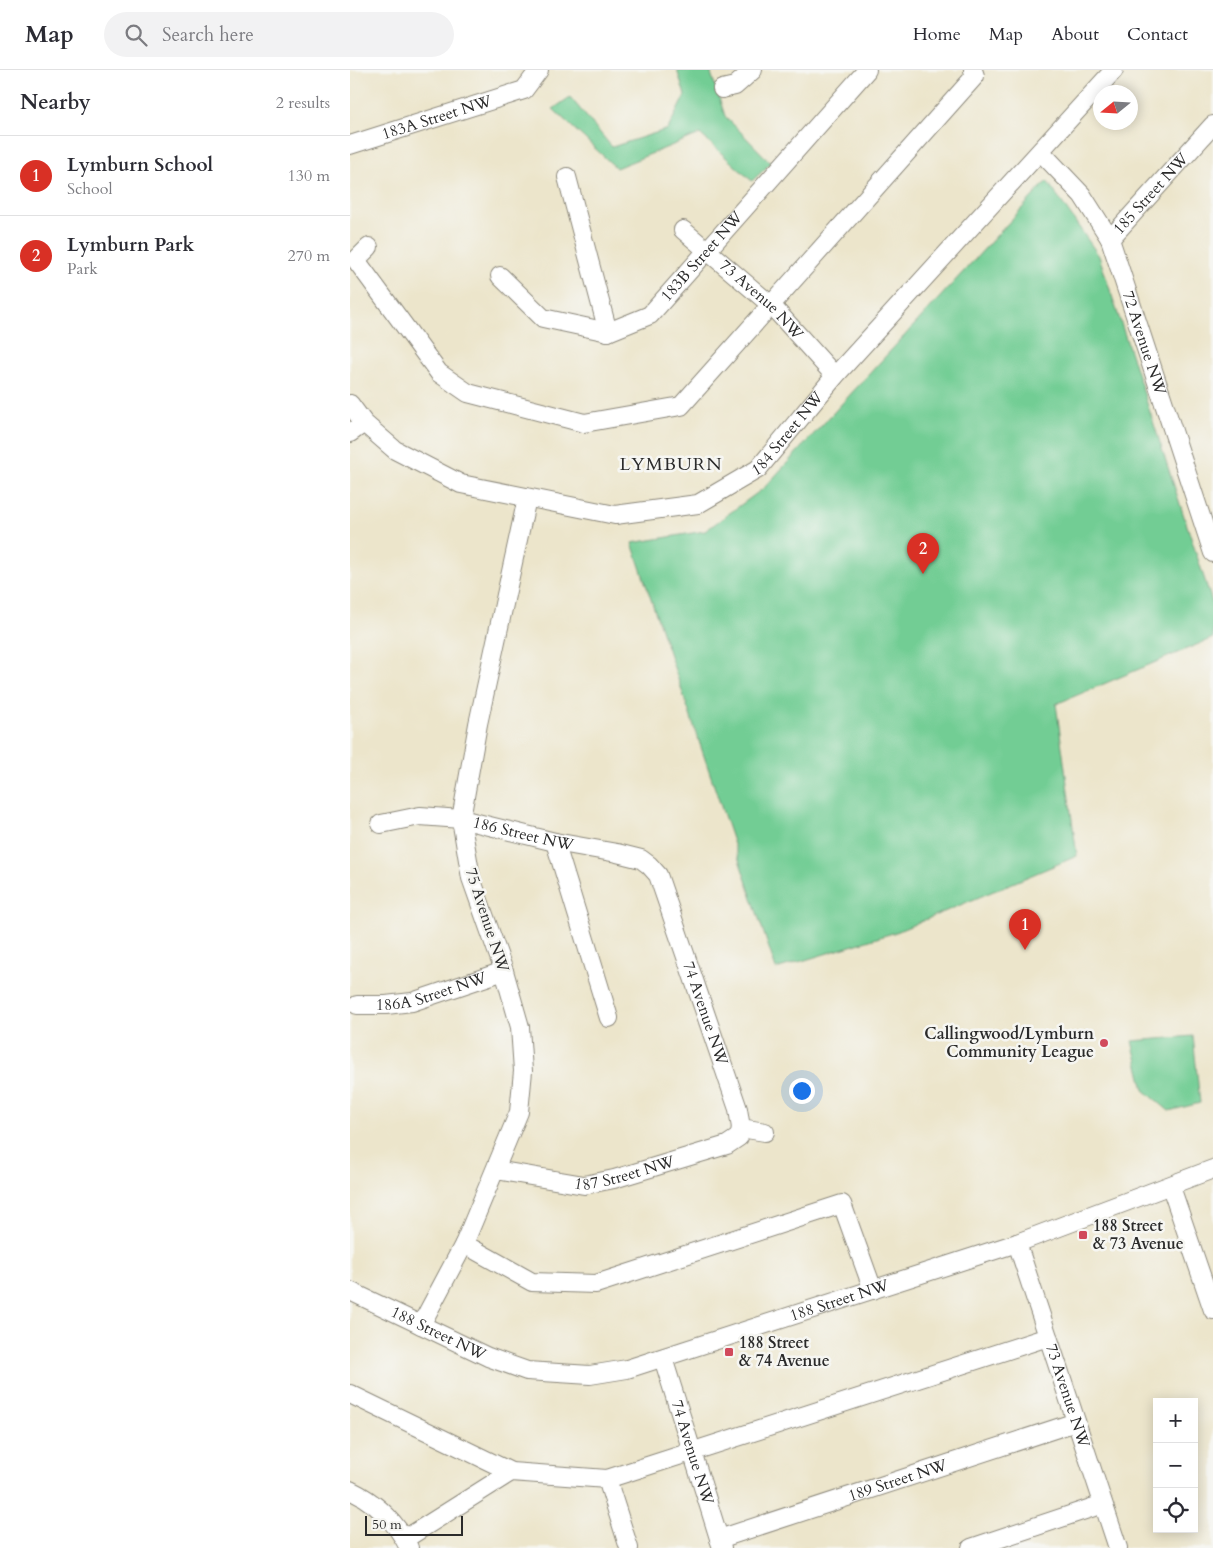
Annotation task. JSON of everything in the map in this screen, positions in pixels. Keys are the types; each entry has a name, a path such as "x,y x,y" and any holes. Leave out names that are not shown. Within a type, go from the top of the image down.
{"street":[{"name":"183A Street NW","path":"350,145 524,90 539,70"},
{"path":"722,89 734,86 753,70"},
{"name":"183B Street NW","path":"608,332 650,314 867,70"},
{"path":"369,247 356,260 439,373 468,393 584,423 682,406 975,76 973,70"},
{"name":"184 Street NW","path":"350,404 357,428 461,484 615,516 698,504 758,469 835,376 1041,152 1110,71"},
{"name":"185 Street NW","path":"1110,239 1213,125"},
{"name":"72 Avenue NW","path":"1041,152 1082,195 1110,239 1213,554"},
{"path":"500,276 543,318 608,332 566,177"},
{"name":"73 Avenue NW","path":"683,230 772,306 835,376"},
{"name":"75 Avenue NW","path":"421,1325 464,1244 519,1112 523,1071 520,1028 504,971 471,878 461,819 478,724 527,498"},
{"name":"186 Street NW","path":"381,824 420,816 461,819 556,842 641,859 658,875"},
{"path":"556,842 609,1018"},
{"name":"74 Avenue NW","path":"658,875 738,1109 742,1128"},
{"name":"186A Street NW","path":"357,1005 386,1005 412,1002 504,971"},
{"path":"742,1128 765,1132"},
{"name":"187 Street NW","path":"496,1170 584,1185 614,1179 727,1145 739,1137 742,1128"},
{"name":"188 Street NW","path":"350,1291 488,1357 527,1371 590,1375 627,1369 663,1358 1017,1243 1213,1170"},
{"path":"1171,1187 1209,1288 1213,1310"},
{"path":"464,1244 532,1282 596,1284 842,1204 873,1290"},
{"name":"73 Avenue NW","path":"1017,1243 1118,1548"},
{"path":"350,1394 511,1472 607,1480 1048,1337"},
{"name":"74 Avenue NW","path":"663,1358 721,1544"},
{"name":"189 Street NW","path":"721,1544 1076,1422"},
{"path":"350,1490 371,1500 392,1519 407,1544 511,1472"},
{"path":"607,1480 629,1548"},
{"path":"971,1548 1103,1504"}],"green space":[{"path":"677,70 710,70 725,116 771,163 752,181 700,134 616,168 553,109 570,97 612,147 668,129 685,95"},
{"path":"1047,181 1099,256 1213,605 1213,638 1056,704 1077,856 896,932 776,969 632,543 705,531 764,488"},
{"path":"1193,1036 1200,1103 1169,1111 1144,1090 1132,1041"}],"place":[{"name":"Lymburn Park","path":"923,574"},
{"name":"Lymburn School","path":"1025,950"},
{"name":"Callingwood/Lymburn Community League","path":"1104,1043"},
{"name":"188 Street & 73 Avenue","path":"1083,1235"},
{"name":"188 Street & 74 Avenue","path":"729,1352"}],"district":[{"name":"LYMBURN","path":"671,464"}]}
